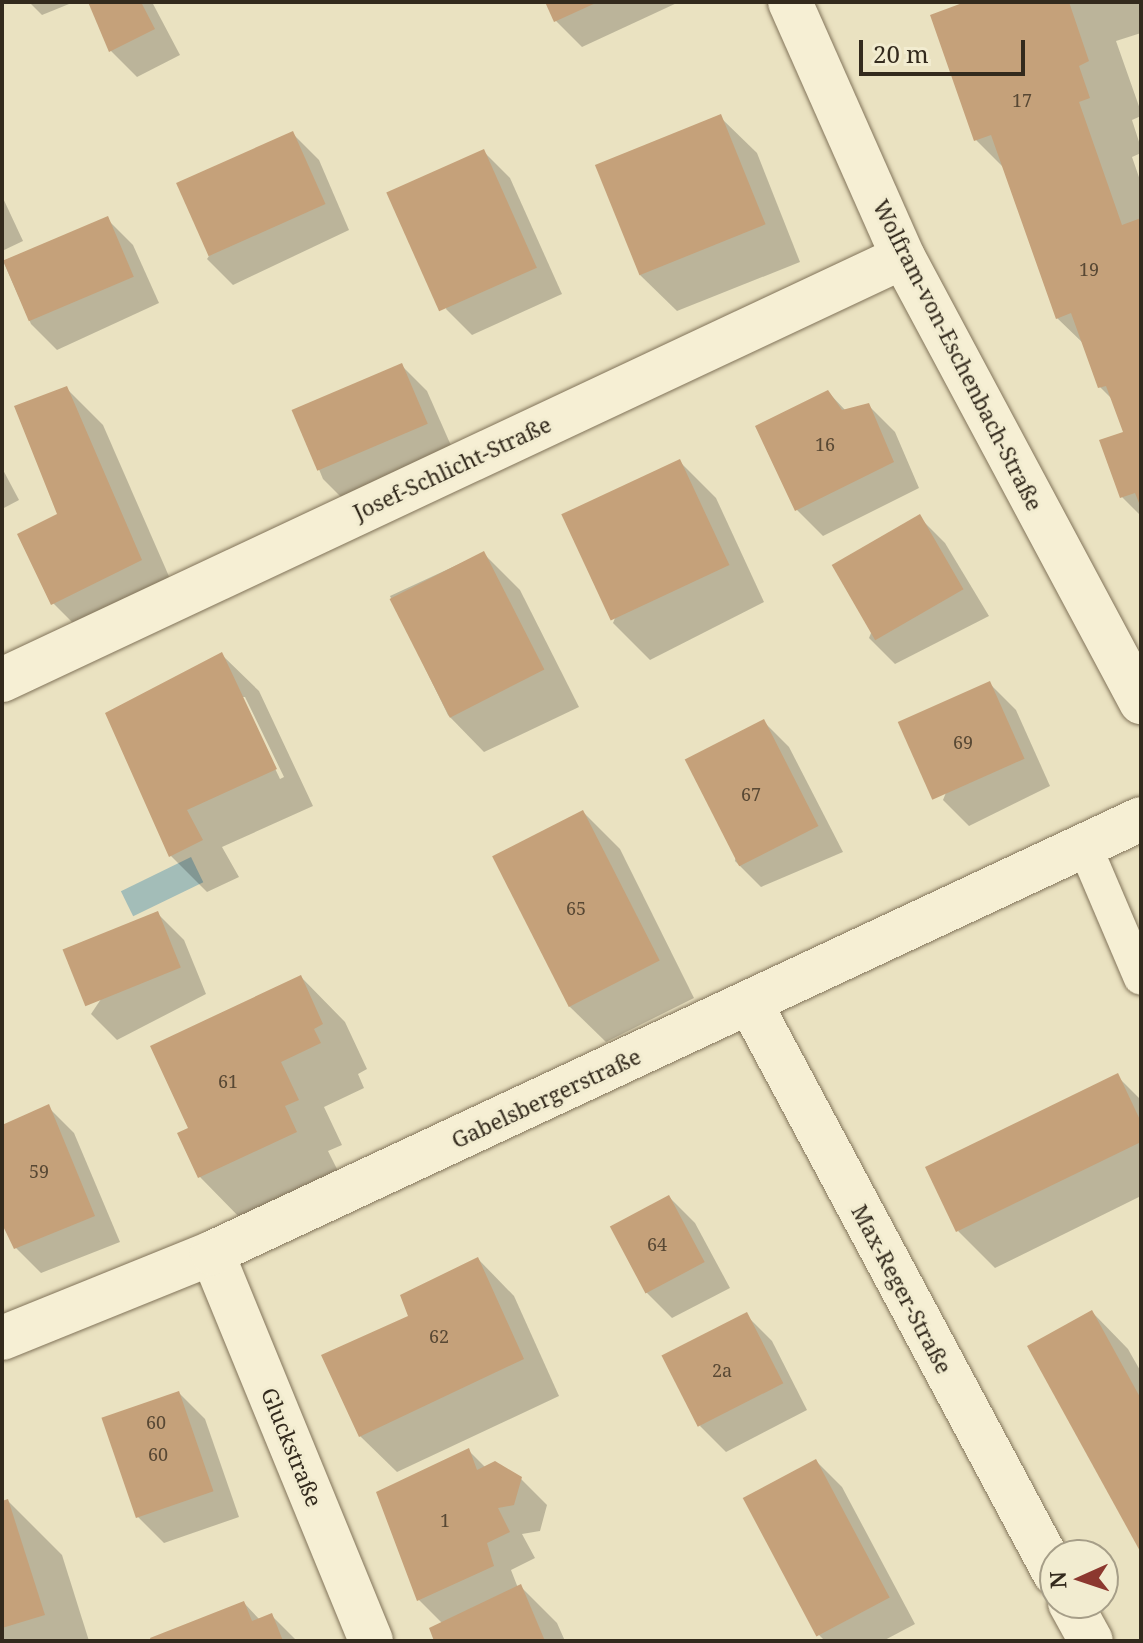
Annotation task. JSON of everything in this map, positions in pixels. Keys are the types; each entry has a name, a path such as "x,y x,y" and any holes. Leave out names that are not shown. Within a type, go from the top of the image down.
{"street":[{"name":"Wolfram-von-Eschenbach-Straße","path":"790,2 903,257 1141,702"},
{"name":"Josef-Schlicht-Straße","path":"2,680 903,257"},
{"name":"Gabelsbergerstraße","path":"2,1338 212,1253 1141,819"},
{"name":"Max-Reger-Straße","path":"750,1003 1039,1544"},
{"name":"Gluckstraße","path":"212,1253 371,1641"},
{"path":"1079,1619 1091,1641"}],"lane":[{"path":"1085,847 1141,978"}],"water":[{"path":"191,857 203,882 133,916 121,891"}],"building":[{"path":"88,2 141,2 155,29 109,52"},
{"path":"545,2 598,2 554,22"},
{"path":"965,2 1069,2 1089,61 1079,66 1090,98 1079,102 1122,225 1141,218 1141,508 1135,493 1120,498 1099,440 1123,432 1106,386 1098,388 1071,313 1056,319 991,135 974,141 930,15"},
{"path":"721,114 766,224 639,275 595,165"},
{"path":"293,131 326,204 209,256 176,183"},
{"path":"484,149 537,268 439,311 386,193"},
{"path":"108,216 134,277 29,321 3,261"},
{"path":"402,363 428,424 317,471 292,410"},
{"path":"67,386 142,560 51,605 17,534 57,514 14,406"},
{"path":"828,390 842,410 869,403 894,462 795,511 755,426"},
{"path":"680,459 729,565 611,620 561,514"},
{"path":"920,514 964,589 875,640 832,565"},
{"path":"484,551 544,670 450,718 390,599"},
{"path":"222,652 277,769 187,810 203,840 169,857 105,713"},
{"path":"990,681 1025,759 932,800 898,722"},
{"path":"764,719 818,826 739,866 685,759"},
{"path":"583,810 660,961 569,1007 492,856"},
{"path":"158,911 181,968 85,1006 63,950"},
{"path":"301,975 323,1024 314,1029 321,1043 281,1062 299,1100 285,1106 297,1132 198,1178 177,1133 188,1128 150,1046"},
{"path":"1118,1073 1141,1122 1141,1142 956,1232 925,1167"},
{"path":"49,1104 95,1216 14,1249 2,1224 2,1125"},
{"path":"669,1195 705,1262 646,1294 610,1226"},
{"path":"478,1257 524,1359 359,1437 321,1355 408,1316 400,1295"},
{"path":"1092,1310 1141,1399 1141,1553 1027,1346"},
{"path":"747,1312 783,1383 698,1427 661,1356"},
{"path":"179,1391 214,1491 136,1518 101,1418"},
{"path":"469,1448 477,1470 495,1461 522,1477 514,1505 498,1508 510,1532 487,1543 494,1566 417,1601 376,1492"},
{"path":"816,1459 890,1598 816,1637 743,1498"},
{"path":"8,1499 45,1615 2,1628 2,1501"},
{"path":"521,1584 545,1641 434,1641 429,1628"},
{"path":"244,1601 252,1621 272,1613 283,1641 151,1641 150,1638"}]}
